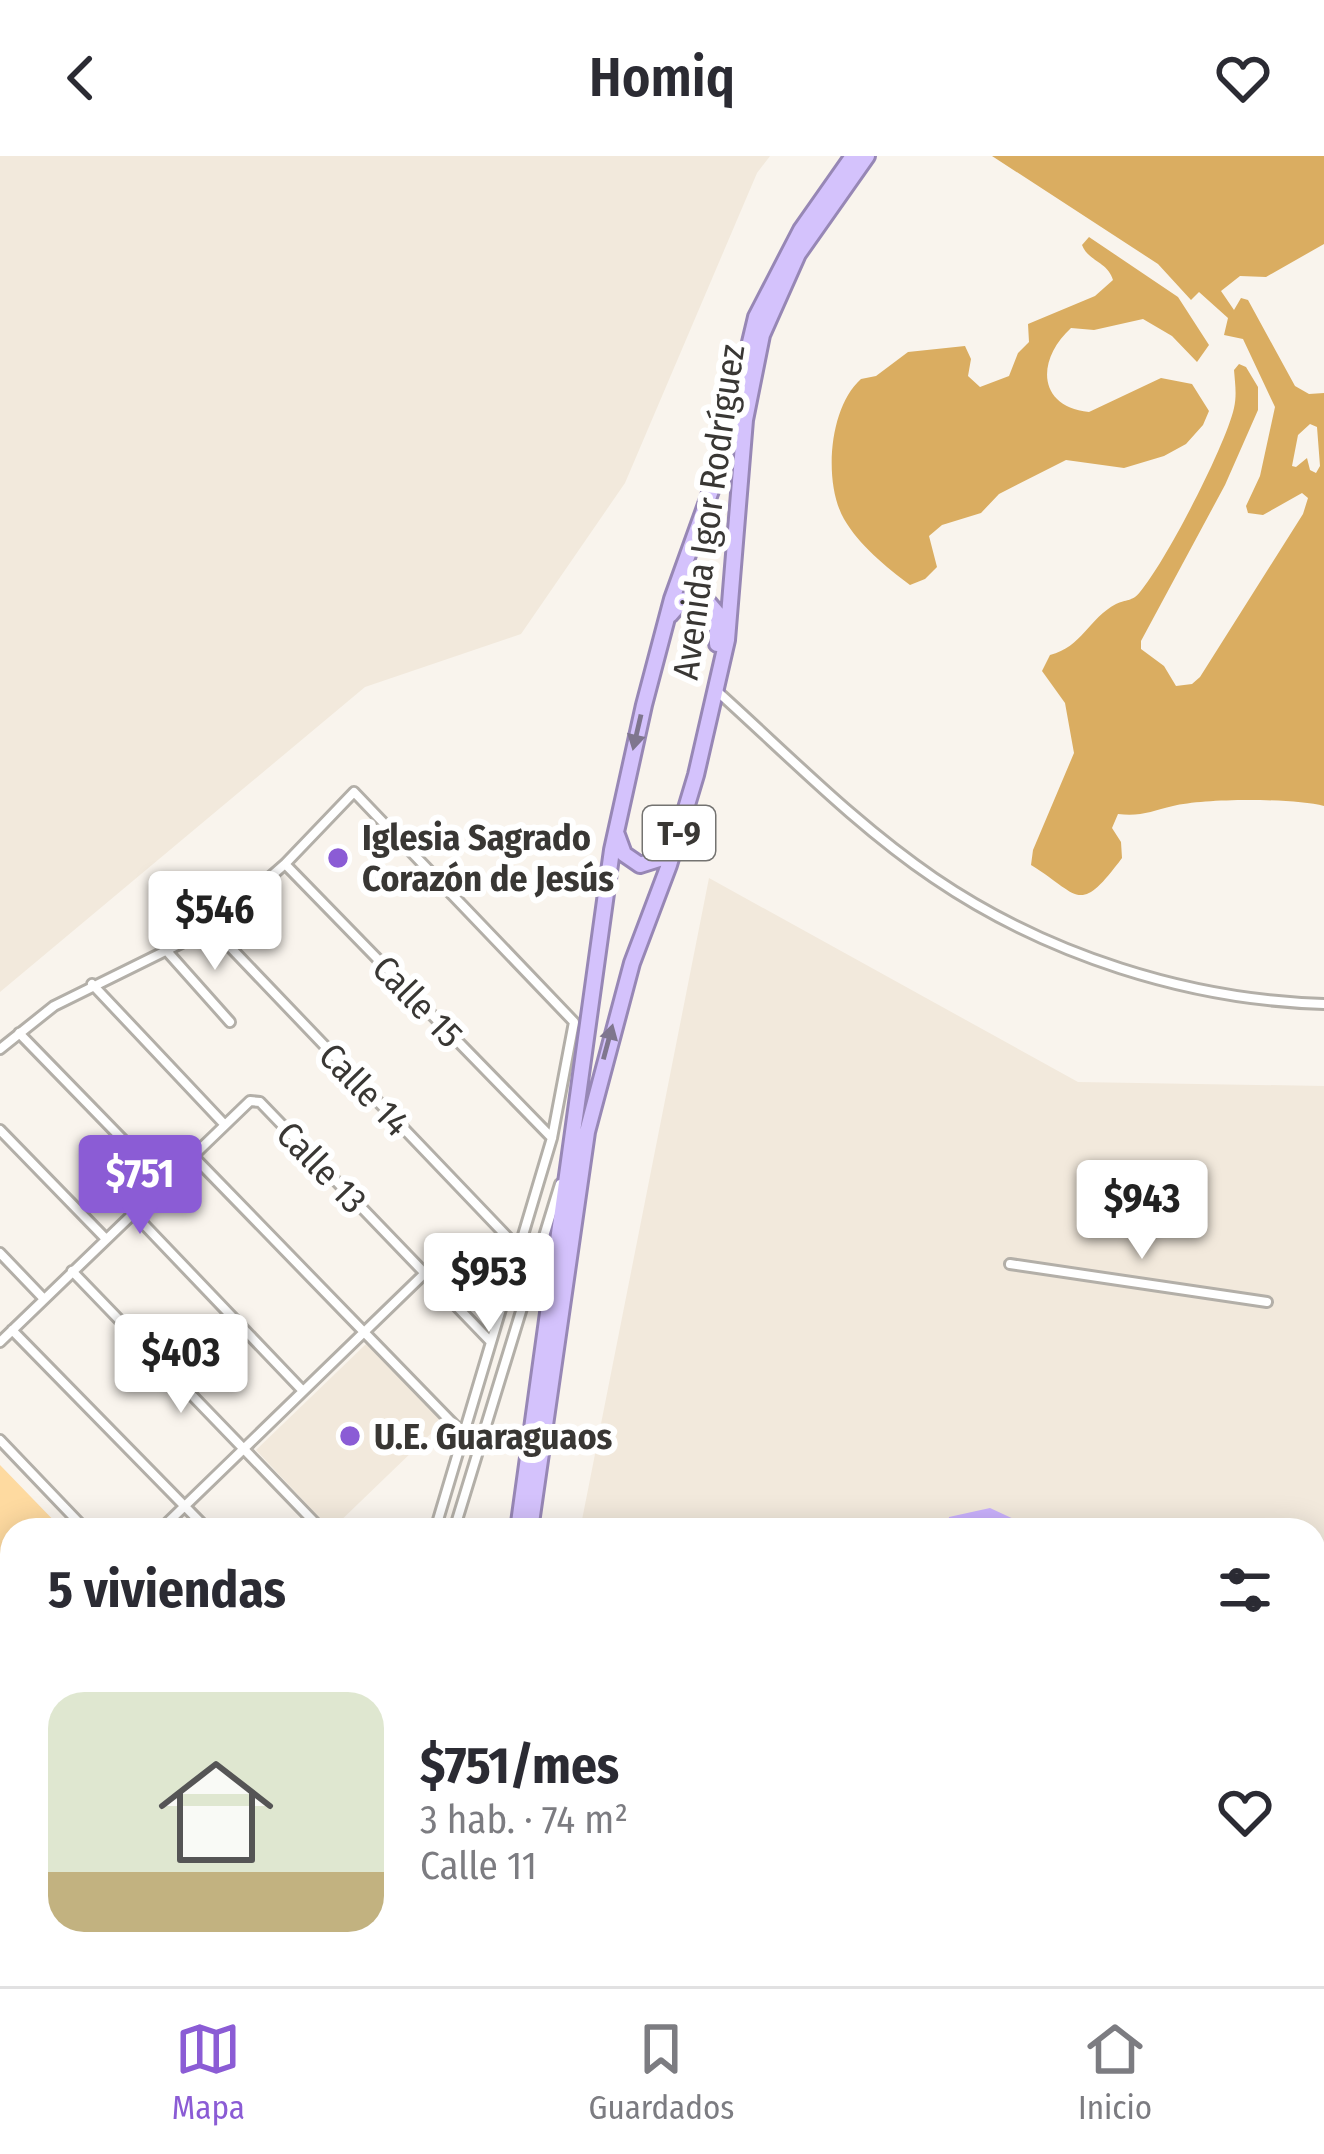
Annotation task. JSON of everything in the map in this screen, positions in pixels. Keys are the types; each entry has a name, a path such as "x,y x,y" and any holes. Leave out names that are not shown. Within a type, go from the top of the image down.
{"highway":[{"name":"Avenida Igor Rodríguez","path":"520,1518 616,830 666,620 722,460 755,317 791,247 853,156"},
{"name":"Avenida Igor Rodríguez","path":"532,1518 586,1132 626,980 680,829 727,640 744,434 762,335 798,254 867,156"},
{"name":"T-9","path":"666,620 690,598 706,600 717,613 711,708"},
{"name":"T-9","path":"616,830 624,854 640,865 659,859 680,829"}],"street":[{"path":"715,689 919,866 1008,920 1091,958 1205,991 1324,1004"},
{"path":"0,1049 54,1006 92,984 212,928 285,864 354,792 574,1022 552,1138 440,1518"},
{"name":"Calle 15","path":"285,864 552,1138"},
{"name":"Calle 14","path":"212,928 518,1249"},
{"path":"165,950 230,1022"},
{"path":"0,1342 225,1125 92,984"},
{"path":"20,1033 164,1183"},
{"name":"Calle 13","path":"225,1125 250,1101 260,1102 491,1342"},
{"path":"0,1130 106,1239"},
{"path":"458,1518 570,1154"},
{"path":"193,1156 464,1435"},
{"path":"133,1213 303,1391"},
{"path":"0,1253 44,1299"},
{"path":"1010,1264 1267,1302"},
{"path":"72,1271 310,1518"},
{"path":"172,1518 425,1273"},
{"path":"13,1330 196,1518"},
{"path":"0,1440 75,1518"}],"shaded area":[{"path":"0,156 770,156 757,173 625,483 521,634 365,687 0,992"},
{"path":"992,156 1324,156 1324,244 1266,277 1240,276 1221,291 1234,310 1241,298 1248,300 1295,386 1309,394 1324,393 1324,806 1226,800 1118,814 1112,828 1121,842 1122,858 1096,888 1078,895 1031,865 1074,753 1065,703 1042,671 1050,655 1070,646 1107,610 1134,597 1151,577 1219,449 1234,408 1234,370 1239,364 1258,387 1258,410 1225,485 1141,641 1141,649 1164,666 1176,686 1192,684 1200,677 1303,514 1308,498 1302,493 1263,515 1248,513 1246,506 1260,476 1275,407 1243,339 1224,335 1228,318 1199,292 1191,300 1158,264","holes":["1310,424 1317,427 1320,466 1316,473 1310,470 1307,458 1292,466 1298,435"]},
{"path":"1089,237 1178,297 1209,345 1197,362 1172,336 1143,319 1094,330 1071,328 1052,353 1047,379 1051,391 1059,401 1089,412 1161,378 1192,384 1209,411 1203,425 1186,444 1164,456 1124,468 1066,460 999,494 981,513 942,525 929,536 937,567 910,585 857,538 837,504 833,446 842,407 861,379 876,376 908,352 965,346 971,359 968,376 980,387 1009,376 1018,353 1029,342 1028,324 1095,296 1113,280 1082,245"},
{"path":"709,878 1078,1082 1324,1086 1324,1518 582,1518"},
{"name":"U.E. Guaraguaos","path":"366,1344 443,1422 343,1518 320,1518 256,1450"},
{"path":"0,1465 51,1518 0,1518"},
{"path":"990,1508 1011,1518 949,1518"}],"place":[{"name":"Iglesia Sagrado Corazón de Jesús","path":"338,858"},
{"name":"U.E. Guaraguaos","path":"350,1436"}]}
